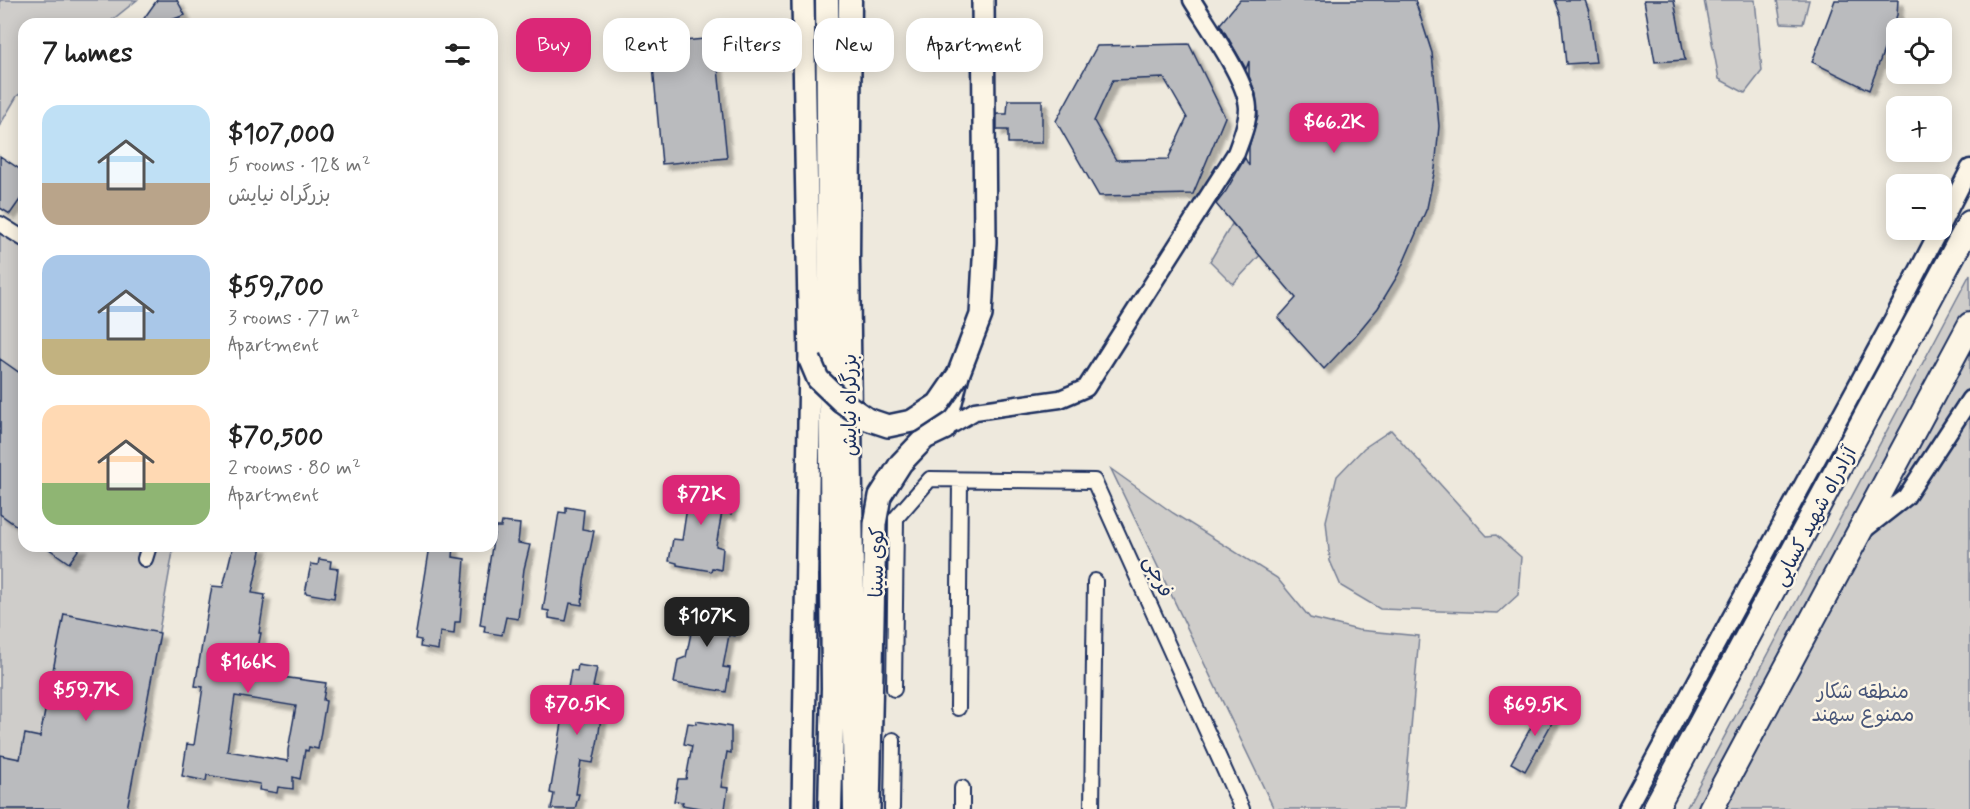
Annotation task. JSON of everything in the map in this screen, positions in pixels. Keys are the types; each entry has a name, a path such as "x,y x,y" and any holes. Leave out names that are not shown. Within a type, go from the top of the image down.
{"highway":[{"name":"بزرگراه نیایش","path":"827,0 832,676 830,809"},
{"name":"بزرگراه نیایش","path":"850,0 848,270 855,809"},
{"name":"آزادراه شهید کسایی","path":"1655,809 1970,223"},
{"path":"1710,809 1970,325"}],"main road":[{"path":"803,0 810,360 803,809"},
{"path":"869,809 875,524 880,496 901,463 925,438 944,429 958,375 981,315 985,242 983,0"},
{"path":"810,360 818,379 841,401 867,419 888,426 912,421 938,404 958,375"}],"street":[{"path":"944,429 975,411 1060,399 1086,388 1236,153 1244,130 1248,107 1240,80 1192,0"},
{"path":"1952,203 1970,168"},
{"path":"0,224 18,235"},
{"path":"1627,809 1934,240"},
{"path":"1859,533 1906,497 1970,399"},
{"name":"کوی سینا","path":"894,689 896,518 930,479 960,481"},
{"path":"958,708 960,481"},
{"name":"فرجی","path":"960,481 1094,481 1242,809"},
{"path":"1092,809 1095,581"},
{"path":"892,809 893,740"},
{"path":"962,788 962,809"}],"green space":[{"path":"0,0 137,0 114,18 18,18 18,95 0,125"},
{"path":"1704,0 1755,0 1762,71 1745,93 1719,79"},
{"path":"1777,0 1809,0 1803,24 1781,23"},
{"path":"0,224 18,235 18,552 173,552 137,755 0,809"},
{"path":"1232,224 1263,252 1233,284 1210,261"},
{"name":"منطقه شکار ممنوع سهند","path":"1970,274 1970,809 1686,809"},
{"path":"1391,430 1487,536 1496,535 1521,557 1518,595 1498,613 1380,609 1341,586 1330,561 1326,521 1337,476 1364,448"},
{"path":"1111,469 1173,513 1277,578 1310,618 1358,630 1419,636 1404,809 1274,809"}],"building":[{"path":"157,0 177,0 185,15 177,18 144,18"},
{"path":"1240,0 1415,0 1432,53 1439,126 1435,169 1427,208 1398,275 1378,308 1324,369 1278,318 1296,298 1216,204 1245,158 1249,166 1249,147 1258,115 1256,94 1249,76 1249,61 1246,69 1220,24"},
{"path":"1555,0 1585,0 1589,12 1596,62 1566,64 1561,16"},
{"path":"1644,0 1674,0 1685,60 1655,62"},
{"path":"1835,0 1898,0 1896,18 1886,18 1886,44 1869,90 1812,62"},
{"path":"702,39 702,72 718,72 727,158 662,164 654,72 690,72 690,40"},
{"path":"1189,44 1225,117 1193,194 1099,196 1056,121 1097,46","holes":["1164,78 1187,118 1168,159 1116,160 1094,121 1113,80"]},
{"path":"1008,100 1042,100 1042,143 1008,143 1008,130 997,130 997,114 1007,114"},
{"path":"0,156 18,168 18,203 10,214 0,208"},
{"path":"0,359 18,372 18,527 0,514"},
{"path":"691,481 729,488 731,491 731,514 722,512 716,546 723,548 721,570 712,568 711,571 677,565 669,561 673,539 682,540 687,507 679,504 683,483 691,484"},
{"path":"566,507 584,510 582,529 594,531 584,580 582,605 570,603 566,621 549,618 549,611 543,610 559,512 566,513"},
{"path":"502,522 520,524 518,543 530,545 524,569 518,619 506,617 502,635 484,632 485,626 480,625 491,552 498,552 498,527 501,527"},
{"path":"53,552 77,552 69,563"},
{"path":"232,552 261,552 252,593 265,595 259,633 261,633 253,673 326,683 323,700 326,701 318,749 309,747 308,751 305,750 300,779 293,777 293,789 278,787 277,793 259,790 260,784 207,775 206,781 182,776 187,744 194,745 203,687 195,686 212,586 223,587","holes":["235,696 296,706 288,761 227,751"]},
{"path":"429,552 453,552 453,557 465,559 460,622 455,622 454,634 440,632 438,650 420,647 421,640 415,639"},
{"path":"319,559 331,561 330,568 338,569 334,598 305,593 311,564 318,565"},
{"path":"689,604 740,613 735,636 729,635 723,667 730,668 726,692 674,683 678,660 686,657 691,633 685,627"},
{"path":"64,614 160,633 127,809 0,809 0,755 20,759 25,734 40,737"},
{"path":"578,665 597,668 593,687 605,689 598,739 593,763 581,761 576,794 579,794 575,809 551,809 554,794 550,793 571,670 577,671"},
{"path":"1544,704 1558,712 1525,771 1511,763"},
{"path":"696,721 731,727 731,753 727,752 721,787 728,788 725,809 705,809 682,805 683,802 674,801 678,779 686,779 692,746 684,744 688,723 696,724"}]}
